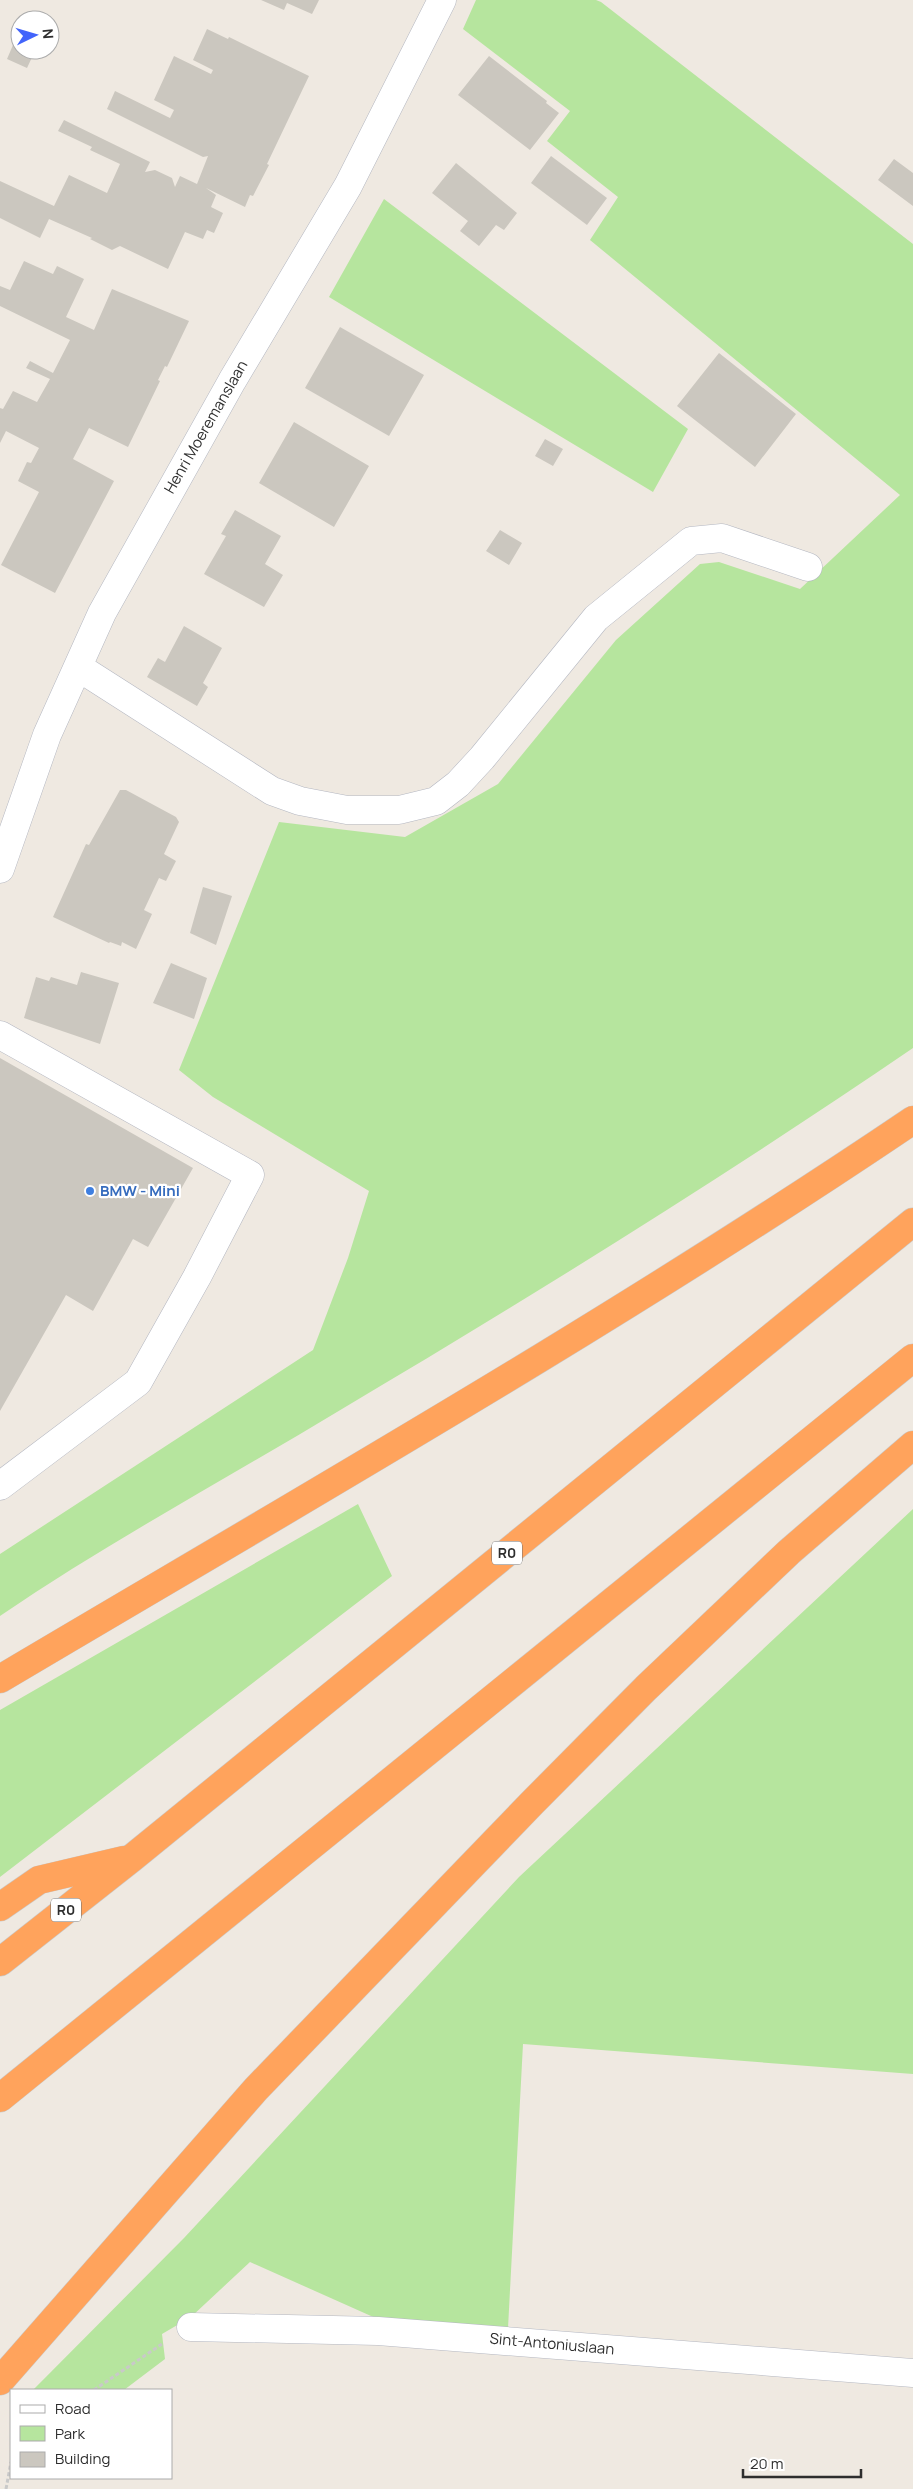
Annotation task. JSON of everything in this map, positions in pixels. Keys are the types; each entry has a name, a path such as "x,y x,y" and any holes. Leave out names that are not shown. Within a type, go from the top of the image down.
{"highway":[{"path":"0,1679 419,1433 826,1179 913,1120"},
{"name":"R0","path":"0,1962 132,1858 913,1222"},
{"path":"0,2098 913,1358"},
{"path":"1,2384 256,2089 532,1803 646,1688 782,1559 913,1445"},
{"path":"0,1907 39,1880 132,1858"}],"street":[{"name":"Henri Moeremanslaan","path":"0,868 47,735 102,613 158,512 348,186 442,0"},
{"path":"78,667 272,791 300,801 347,810 399,810 436,801 458,784 482,758 596,618 691,542 722,538 808,567"},
{"path":"0,1035 250,1175 197,1278 138,1382 0,1486"},
{"name":"Sint-Antoniuslaan","path":"191,2328 378,2331 913,2373"}],"path":[{"path":"95,2389 151,2350 191,2328"},
{"path":"6,2489 10,2467"}],"green space":[{"path":"476,0 596,0 601,2 913,244 913,1048 773,1142 559,1278 415,1366 126,1536 0,1616 0,1554 313,1350 348,1258 369,1191 213,1097 179,1070 279,822 405,837 498,784 616,640 700,564 719,562 800,589 900,495 590,240 618,197 547,141 570,111 463,29"},
{"path":"384,199 688,429 653,492 329,297"},
{"path":"358,1504 392,1576 0,1877 0,1710"},
{"path":"913,1509 913,2074 523,2044 508,2328 380,2320 250,2262 191,2317 162,2334 165,2359 125,2389 34,2389 184,2238 519,1877"}],"building":[{"path":"261,0 319,0 312,14 287,3 284,10"},
{"path":"207,29 228,39 229,37 309,76 267,164 269,165 253,196 250,195 245,207 206,188 216,195 211,207 223,213 214,233 207,230 203,239 185,232 168,269 120,246 112,250 90,239 92,238 49,219 40,238 0,218 0,181 54,206 69,175 107,193 120,164 90,150 92,147 58,131 64,120 150,162 145,172 155,170 172,178 175,187 180,176 197,184 208,156 203,157 107,109 115,91 170,118 174,110 154,100 174,56 211,74 213,70 193,60"},
{"path":"10,52 10,60 31,60 27,68 7,59"},
{"path":"489,56 547,101 546,103 559,113 530,150 458,95"},
{"path":"551,156 607,198 587,225 531,183"},
{"path":"894,159 913,173 913,206 878,180"},
{"path":"456,163 517,213 504,230 496,225 479,246 460,231 468,221 432,193"},
{"path":"24,261 53,274 57,266 84,279 66,317 94,330 112,289 189,321 167,367 165,366 158,380 160,381 128,447 89,428 73,459 114,481 55,593 1,565 39,492 18,481 27,462 31,463 39,448 6,431 0,443 0,408 3,409 13,391 37,402 50,379 26,368 30,361 53,373 70,340 0,306 0,286 10,290"},
{"path":"340,327 424,375 389,436 305,388"},
{"path":"719,353 796,414 755,467 677,406"},
{"path":"294,422 369,466 334,527 259,483"},
{"path":"545,439 563,449 553,466 535,456"},
{"path":"235,510 281,536 265,564 283,575 264,607 204,574 226,536 221,534"},
{"path":"500,530 522,543 509,565 486,551"},
{"path":"184,626 222,648 203,683 208,687 197,706 147,677 158,658 165,662"},
{"path":"120,790 126,790 176,817 179,822 164,854 176,861 166,881 159,878 144,910 152,914 136,949 122,942 121,946 109,943 53,917 86,844 89,845"},
{"path":"203,887 232,896 216,945 190,933"},
{"path":"171,963 207,978 194,1019 153,1003"},
{"path":"81,972 119,983 100,1044 24,1018 36,977 49,981 51,977 77,985"},
{"name":"BMW - Mini","path":"0,1058 193,1168 148,1247 133,1239 93,1311 66,1295 0,1411"}],"place":[{"name":"BMW - Mini","path":"90,1191"}]}
